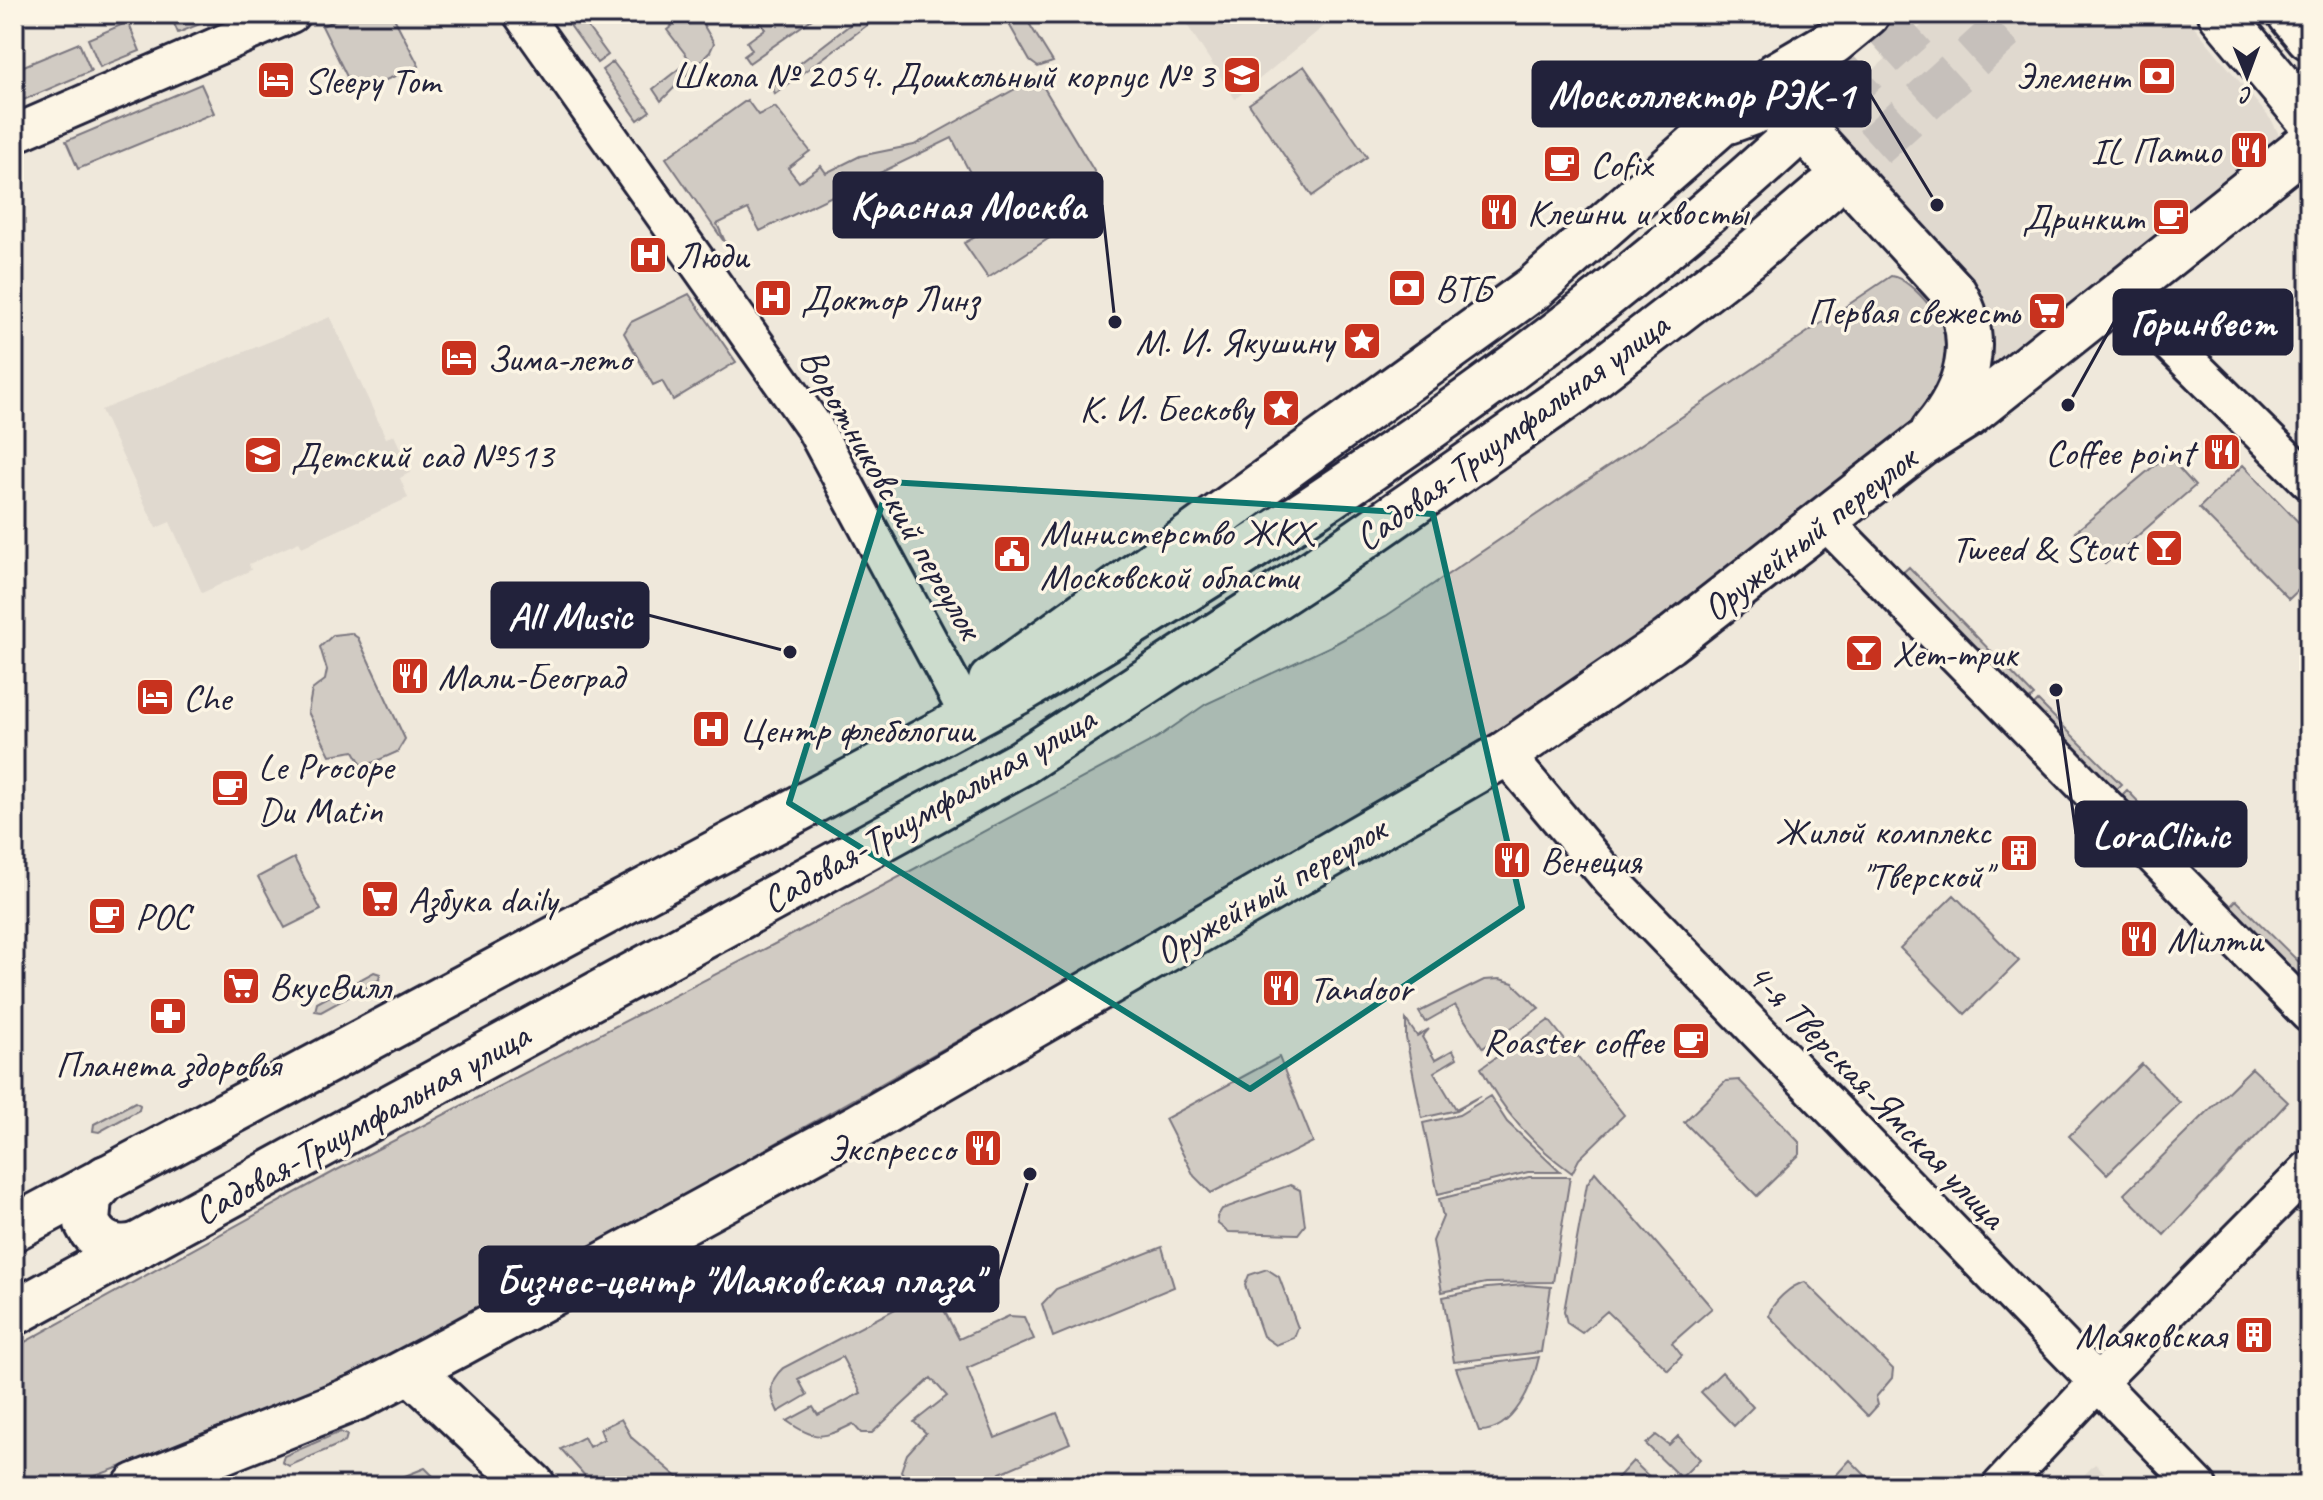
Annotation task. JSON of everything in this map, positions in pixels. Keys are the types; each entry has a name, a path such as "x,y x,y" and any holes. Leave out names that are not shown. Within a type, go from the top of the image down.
{"main road":[{"path":"2221,14 2309,119"},
{"path":"2290,14 2309,37"},
{"path":"873,767 1055,632 1148,570 1535,287 1776,75 1857,23"},
{"path":"1792,133 1799,90 1857,23"},
{"path":"1727,121 1767,107 1781,109 1792,133 1954,293 1968,324 1968,369 1945,417 1922,444"},
{"name":"Садовая-Триумфальная улица","path":"14,1228 1021,690 1281,532 1540,349 1709,213 1792,133"},
{"name":"Оружейный переулок","path":"136,1486 300,1421 410,1370 839,1137 1505,754 1668,642 1922,444 1968,415 2309,143"},
{"name":"Садовая-Триумфальная улица","path":"14,1313 1021,763 1315,571 1549,409 1691,302 1825,191"},
{"path":"106,1178 89,1197 87,1223 102,1243 114,1248 139,1245"},
{"path":"410,1370 533,1486"}],"street":[{"path":"14,134 291,14"},
{"name":"Воротниковский переулок","path":"522,14 814,427 962,703"},
{"path":"2121,295 2309,481"},
{"path":"1824,520 2309,1014"},
{"name":"4-я Тверская-Ямская улица","path":"1505,754 1611,880 2198,1486"},
{"path":"2001,1486 2098,1382 2309,1169"}],"highlighted area":[{"path":"889,482 1433,514 1522,907 1250,1089 789,803"}],"shaded area":[{"path":"170,14 224,14 178,33"},
{"path":"348,14 392,14 419,66 355,93 322,26"},
{"path":"562,14 578,14 608,55 597,63"},
{"path":"663,14 697,14 714,43 710,52 661,101 653,89 690,60 667,30 672,26"},
{"path":"754,14 819,14 749,63 744,56 752,50 747,42 765,29"},
{"path":"864,14 882,14 775,94 773,87 777,81"},
{"path":"1015,14 1037,14 1027,20 1053,62 1038,67 1030,61 1010,26"},
{"name":"Школа № 2054. Дошкольный корпус № 3","path":"1180,14 1339,14 1235,99"},
{"path":"1934,14 2184,14 2272,121 2282,141 1989,389 1985,359 1819,111 1820,97 1844,70 1866,77"},
{"path":"128,22 140,51 100,67 88,39"},
{"path":"79,43 91,71 14,104 14,70"},
{"path":"613,62 650,111 638,120 602,70"},
{"path":"1304,66 1367,157 1312,196 1249,104"},
{"path":"1036,82 1044,88 1100,181 1100,205 988,278 964,243 997,225 952,138 760,231 748,209 717,224 727,246 666,158 747,100 758,115 775,107 810,151 788,168 799,182 821,166 826,173 860,156 914,145 1026,83"},
{"path":"201,84 214,113 78,169 66,141"},
{"path":"1891,276 1900,279 1921,296 1940,320 1951,345 1948,369 1926,412 1676,610 1602,665 1528,713 1044,992 395,1358 205,1436 68,1486 14,1486 14,1348 337,1170 784,939 1157,738 1206,704 1331,646 1386,616"},
{"path":"689,294 736,362 673,400 662,381 653,385 624,333 631,322"},
{"name":"Детский сад №513","path":"330,317 386,438 394,435 411,472 400,478 408,498 302,547 299,542 249,564 251,570 202,593 170,522 156,528 101,410"},
{"path":"2167,455 2195,486 2105,564 2075,532"},
{"path":"2243,465 2309,533 2309,580 2289,599 2199,508"},
{"path":"1909,567 2034,696 2027,702 1898,577"},
{"path":"351,633 358,638 405,739 397,752 363,767 354,751 330,755 308,712 312,690 325,680 327,670 320,647 333,635"},
{"path":"2038,701 2121,784 2114,791 2032,707"},
{"path":"2127,790 2182,847 2175,853 2120,797"},
{"path":"294,858 321,910 285,928 258,877"},
{"path":"1954,895 2019,961 1965,1014 1900,948"},
{"path":"2236,900 2309,972 2309,990 2229,908"},
{"path":"374,972 380,974 379,980 321,1012 315,1011 317,1003"},
{"path":"1500,979 1513,983 1539,1008 1483,1048 1455,1005 1425,1022 1419,1012 1484,980"},
{"path":"1406,1020 1417,1036 1429,1029 1422,1037 1435,1060 1453,1050 1457,1058 1434,1072 1456,1109 1480,1096 1457,1110 1422,1118 1406,1038"},
{"path":"1549,1020 1624,1115 1579,1159 1572,1173 1544,1151 1520,1126 1481,1068"},
{"path":"1279,1057 1313,1142 1211,1193 1194,1176 1165,1119"},
{"path":"2142,1064 2180,1103 2107,1174 2069,1136"},
{"path":"2252,1068 2288,1102 2164,1235 2124,1194"},
{"path":"1739,1080 1800,1143 1800,1154 1757,1196 1684,1122 1726,1081"},
{"path":"1490,1096 1507,1122 1560,1172 1528,1172 1438,1194 1423,1123 1459,1115"},
{"path":"135,1102 140,1105 139,1110 99,1132 93,1131 94,1124"},
{"path":"1595,1172 1712,1308 1672,1343 1682,1356 1668,1370 1607,1311 1582,1333 1567,1323 1564,1311 1587,1184"},
{"path":"1529,1177 1570,1177 1553,1282 1486,1283 1442,1292 1433,1241 1443,1217 1439,1199"},
{"path":"1290,1185 1300,1190 1305,1225 1298,1234 1229,1232 1218,1224 1217,1217 1222,1209"},
{"path":"1162,1247 1174,1287 1053,1337 1042,1304 1056,1289"},
{"path":"1267,1269 1279,1277 1298,1328 1294,1338 1276,1345 1263,1336 1245,1285 1249,1275"},
{"path":"1805,1282 1893,1369 1892,1378 1876,1397 1878,1405 1868,1416 1769,1316 1782,1295"},
{"path":"1525,1285 1551,1287 1541,1352 1454,1362 1443,1297 1487,1288"},
{"path":"933,1289 959,1339 1009,1316 1024,1317 1034,1339 967,1368 995,1438 1057,1413 1070,1443 1000,1473 1006,1486 912,1486 901,1471 907,1454 926,1433 914,1422 947,1396 931,1378 872,1433 861,1433 853,1424 819,1436 787,1421 813,1407 818,1415 861,1393 842,1357 798,1379 807,1395 778,1412 775,1405 772,1383 783,1368"},
{"path":"1539,1357 1527,1393 1512,1415 1502,1424 1479,1431 1456,1368"},
{"path":"1722,1372 1753,1407 1734,1426 1701,1392"},
{"path":"621,1419 632,1438 688,1486 594,1486 561,1449 584,1437 589,1447 604,1439 600,1429"},
{"path":"340,1432 347,1435 345,1442 289,1466 282,1462 284,1456"},
{"path":"1656,1435 1669,1445 1678,1436 1700,1459 1681,1478 1646,1444"},
{"path":"1850,1460 1876,1486 1826,1486"},
{"path":"1633,1461 1659,1486 1610,1486"},
{"path":"2095,1464 2118,1486 2073,1486"},
{"path":"425,1468 443,1486 380,1486"}],"tunnel":[{"path":"1785,144 1929,14"},
{"path":"1825,191 2020,14"}],"place":[{"name":"Школа № 2054. Дошкольный корпус № 3","path":"1242,75"},
{"name":"Элемент","path":"2157,76"},
{"name":"Sleepy Tom","path":"276,80"},
{"name":"IL Патио","path":"2249,150"},
{"name":"Cofix","path":"1562,164"},
{"name":"Москоллектор РЭК-1","path":"1937,205"},
{"name":"Клешни и хвосты","path":"1499,212"},
{"name":"Дринкит","path":"2171,217"},
{"name":"Люди","path":"648,255"},
{"name":"ВТБ","path":"1407,288"},
{"name":"Доктор Линз","path":"773,298"},
{"name":"Первая свежесть","path":"2047,311"},
{"name":"Красная Москва","path":"1115,322"},
{"name":"М. И. Якушину","path":"1362,341"},
{"name":"Зима-лето","path":"459,358"},
{"name":"Горинвест","path":"2068,405"},
{"name":"К. И. Бескову","path":"1281,408"},
{"name":"Coffee point","path":"2222,452"},
{"name":"Детский сад №513","path":"263,455"},
{"name":"Tweed & Stout","path":"2164,548"},
{"name":"Министерство ЖКХ Московской области","path":"1012,554"},
{"name":"All Music","path":"790,652"},
{"name":"Хет-трик","path":"1864,653"},
{"name":"Мали-Београд","path":"410,676"},
{"name":"LoraClinic","path":"2056,690"},
{"name":"Che","path":"155,697"},
{"name":"Центр флебологии","path":"711,729"},
{"name":"Le Procope Du Matin","path":"230,788"},
{"name":"Жилой комплекс \"Тверской\"","path":"2019,853"},
{"name":"Венеция","path":"1512,860"},
{"name":"Азбука daily","path":"380,899"},
{"name":"РОС","path":"107,916"},
{"name":"Милти","path":"2139,939"},
{"name":"ВкусВилл","path":"241,986"},
{"name":"Tandoor","path":"1281,988"},
{"name":"Планета здоровья","path":"168,1016"},
{"name":"Roaster coffee","path":"1691,1041"},
{"name":"Экспрессо","path":"983,1148"},
{"name":"Бизнес-центр \"Маяковская плаза\"","path":"1030,1174"},
{"name":"Маяковская","path":"2254,1335"}]}
